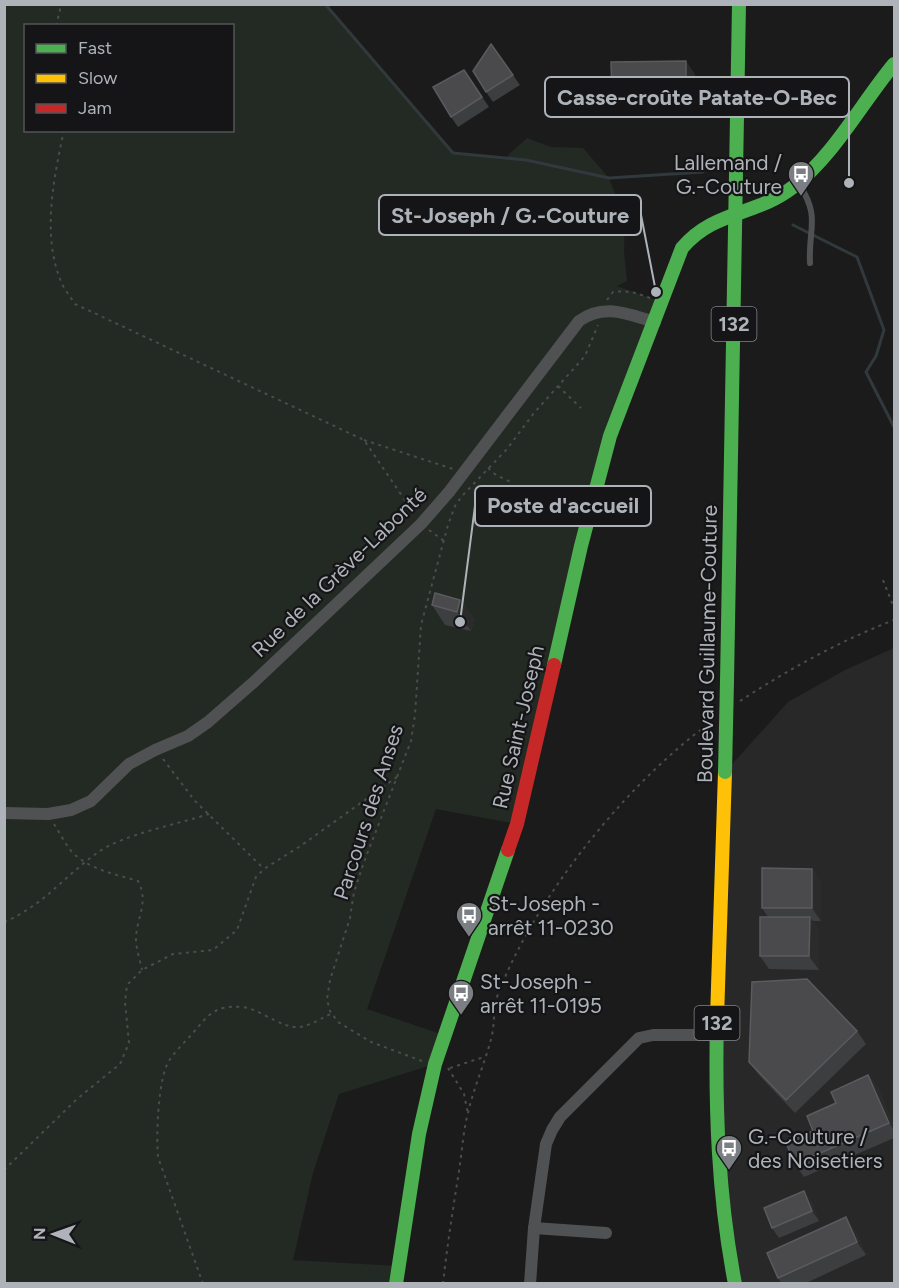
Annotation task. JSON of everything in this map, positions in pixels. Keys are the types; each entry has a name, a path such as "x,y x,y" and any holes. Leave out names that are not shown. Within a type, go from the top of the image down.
{"street":[{"name":"Boulevard Guillaume-Couture","path":"735,1284 717,1156 716,1035 725,772 739,4"},
{"name":"Rue Saint-Joseph","path":"396,1284 419,1134 435,1064 517,824 594,492 610,436 682,248 690,236 701,227 772,201 799,184 894,64"},
{"path":"605,310 621,312 654,322"},
{"name":"Rue de la Grève-Labonté","path":"4,813 48,814 72,810 91,801 129,764 188,736 208,722 421,524 464,473 579,321 590,314 605,310"},
{"path":"530,1284 534,1228 546,1144 560,1117 639,1038 654,1035 716,1035"},
{"path":"534,1228 606,1233"}],"lane":[{"path":"799,184 813,214 810,264"}],"path":[{"path":"56,24 59,4"},
{"path":"64,132 52,195 52,244 60,280 75,304 364,440 464,473"},
{"name":"Parcours des Anses","path":"332,1013 327,999 330,980 350,918 354,892 411,741 421,625 454,506 507,449 534,413 585,356 605,310 608,297 613,292 633,291 662,302"},
{"path":"558,386 581,408"},
{"path":"364,440 421,524 444,541"},
{"path":"488,468 496,476 513,483"},
{"path":"883,580 894,608"},
{"path":"731,707 841,642 894,620"},
{"path":"443,1284 447,1241 468,1113 492,1034 497,996 534,923 562,879 599,831 632,794 694,734 713,720"},
{"path":"155,750 195,801 264,869"},
{"path":"4,1170 77,1099 120,1064 129,1043 125,1002 127,985 142,970 172,954 213,950 237,930 256,877 264,869 302,845 397,777"},
{"path":"48,814 72,852 86,863 98,870 138,881 143,892 142,914 136,942 142,970"},
{"path":"4,922 17,917 50,894 101,850 129,838 209,814"},
{"path":"203,1284 158,1157 157,1140 163,1078 168,1062 209,1014 223,1007 245,1007 288,1027 296,1027 308,1026 332,1013 338,1022 371,1042 429,1063"},
{"path":"468,1113 464,1094 450,1068 485,1056"}],"shaded area":[{"path":"5,5 325,5 453,153 505,158 527,138 551,147 583,148 609,178 625,219 624,251 627,281 617,286 662,302 610,436 517,824 436,809 367,1009 444,1035 435,1064 339,1094 313,1173 293,1260 398,1266 396,1283 5,1284"},
{"path":"894,648 894,1283 735,1283 723,1209 725,772 788,702 845,670"}],"building":[{"path":"491,44 513,75 486,92 473,71"},
{"path":"686,61 686,95 612,96 611,62"},
{"path":"464,70 482,97 451,117 433,87"},
{"path":"435,593 460,600 457,612 432,605"},
{"path":"762,868 812,869 812,908 762,908"},
{"path":"760,917 810,917 809,956 760,956"},
{"path":"807,979 857,1031 786,1100 749,1062 752,982"},
{"path":"868,1075 889,1123 795,1164 786,1143 813,1131 807,1116 836,1103 831,1092"},
{"path":"804,1191 812,1211 772,1228 764,1208"},
{"path":"846,1217 857,1242 778,1278 767,1253"}],"waterway":[{"path":"325,4 453,153 526,160 609,178 703,172"},
{"path":"793,225 857,257 884,330 876,356 866,372 894,427"}],"traffic: fast":[{"path":"727,681 739,4"},
{"path":"554,665 581,546 610,436 682,248 708,227 779,196 808,174 834,145 894,64"},
{"path":"725,772 727,681"},
{"path":"396,1284 419,1134 435,1064 508,850"},
{"path":"717,1018 721,1185 735,1284"}],"traffic: slow":[{"path":"717,1018 725,772"}],"traffic: jam":[{"path":"508,850 517,824 554,665"}],"place":[{"name":"Casse-croûte Patate-O-Bec","path":"849,183"},
{"name":"Lallemand / G.-Couture","path":"801,197"},
{"name":"St-Joseph / G.-Couture","path":"656,292"},
{"name":"Poste d'accueil","path":"460,622"},
{"name":"St-Joseph - arrêt 11-0230","path":"469,938"},
{"name":"St-Joseph - arrêt 11-0195","path":"461,1016"},
{"name":"G.-Couture / des Noisetiers","path":"729,1171"}]}
